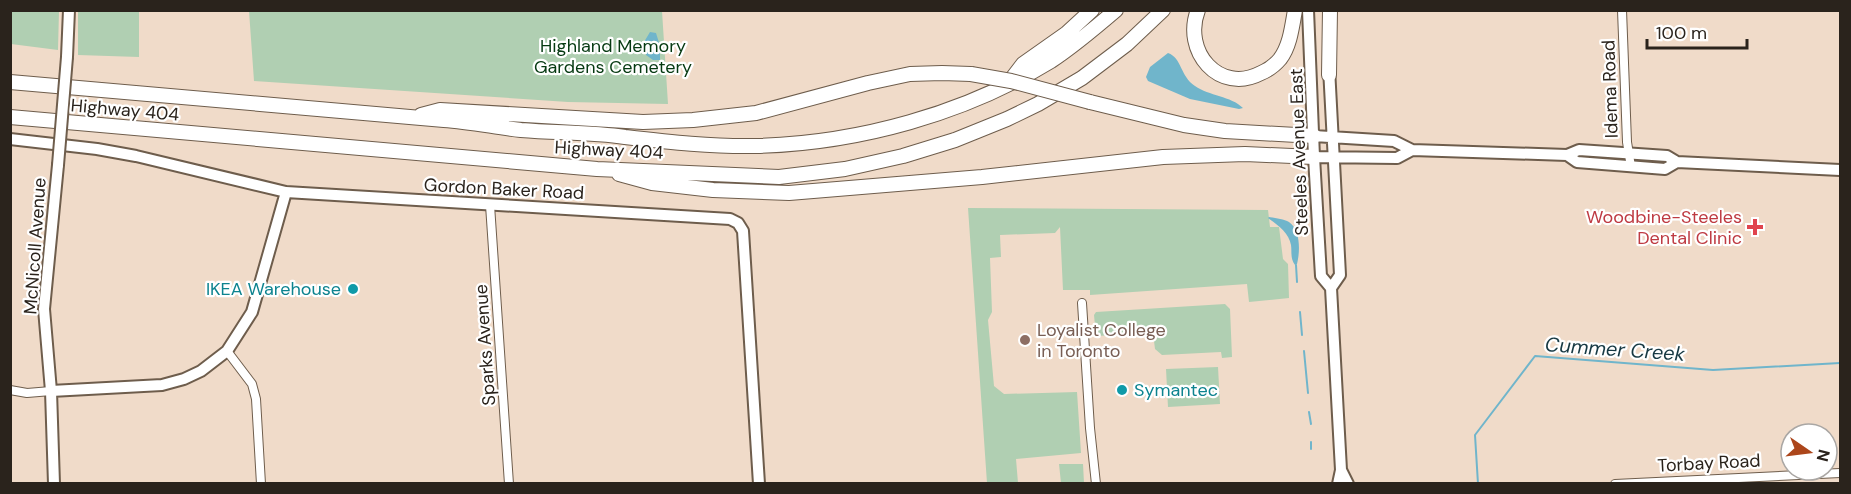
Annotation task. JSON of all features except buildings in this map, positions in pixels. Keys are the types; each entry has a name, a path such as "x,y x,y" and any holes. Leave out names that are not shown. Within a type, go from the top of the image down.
{"highway":[{"path":"1009,83 1023,64 1067,33 1092,10"},
{"name":"Highway 404","path":"10,82 482,123 519,130 624,136 711,145 756,146 825,140 895,127 971,100 1052,60 1116,10"},
{"name":"Highway 404","path":"10,117 597,169 779,177 845,169 903,156 955,140 1007,119 1082,78 1126,44 1163,10"},
{"path":"1198,10 1194,20 1193,35 1199,53 1214,71 1229,79 1249,79 1279,61 1287,48 1295,10"},
{"path":"1329,75 1330,10"},
{"path":"412,117 440,110 643,122 693,120 756,113 868,82 910,74 942,73 971,74 1011,81 1184,125 1314,136"},
{"path":"597,169 652,183 713,190 789,193 982,177 1163,157 1245,154 1314,157"}],"street":[{"name":"McNicoll Avenue","path":"54,483 51,391 44,309 58,165 69,10"},
{"name":"Steeles Avenue East","path":"1308,10 1321,276 1331,288 1341,470 1338,483"},
{"name":"Steeles Avenue East","path":"1325,10 1340,275 1331,288"},
{"name":"Idema Road","path":"1622,10 1627,142 1631,166"},
{"path":"1314,136 1394,141 1412,150 1567,155 1579,150 1667,156 1677,162 1840,170"},
{"name":"Gordon Baker Road","path":"10,139 136,156 286,192 730,219 738,223 743,231 759,483"},
{"path":"1314,157 1397,158 1412,150"},
{"path":"1567,155 1578,162 1665,169 1677,162"},
{"path":"10,390 27,393 162,385 201,371 228,351 252,312 286,192"},
{"name":"Sparks Avenue","path":"490,205 509,483"},
{"path":"1082,303 1091,445 1096,483"},
{"path":"228,351 252,384 261,483"},
{"name":"Steeles Avenue East","path":"1341,470 1348,483"},
{"name":"Torbay Road","path":"1615,483 1840,473"}],"green space":[{"path":"11,10 59,11 58,50 11,44"},
{"path":"78,11 139,11 139,57 78,55"},
{"name":"Highland Memory Gardens Cemetery","path":"249,11 662,11 668,104 568,102 254,81"},
{"path":"968,208 1268,210 1270,227 1279,227 1283,259 1288,264 1289,298 1249,302 1247,284 1090,295 1090,290 1063,290 1060,227 1055,233 1000,235 1001,257 990,258 992,312 988,320 994,386 1004,394 1077,392 1081,453 1016,459 1018,483 987,483"},
{"path":"1225,304 1230,309 1232,357 1222,358 1221,352 1162,355 1155,349 1153,333 1096,336 1094,315 1096,312"},
{"path":"1218,367 1220,404 1168,407 1166,369"},
{"path":"1059,464 1083,464 1084,483 1061,483"}],"water":[{"path":"650,32 656,33 660,46 660,60 653,60 646,55 644,42"},
{"path":"1168,53 1173,55 1186,77 1195,86 1243,108 1190,99 1148,81 1146,77 1150,67"},
{"path":"1269,217 1287,221 1296,230 1299,248 1297,264 1295,265 1292,260 1288,237"}],"waterway":[{"path":"1296,265 1297,282"},
{"path":"1300,312 1302,335"},
{"path":"1304,351 1308,393"},
{"name":"Cummer Creek","path":"1478,484 1475,435 1535,356 1713,370 1840,363"},
{"path":"1309,412 1311,424"},
{"path":"1311,442 1311,449"}],"place":[{"name":"Woodbine-Steeles Dental Clinic","path":"1755,227"},
{"name":"IKEA Warehouse","path":"353,289"},
{"name":"Loyalist College in Toronto","path":"1025,340"},
{"name":"Symantec","path":"1122,390"}]}
